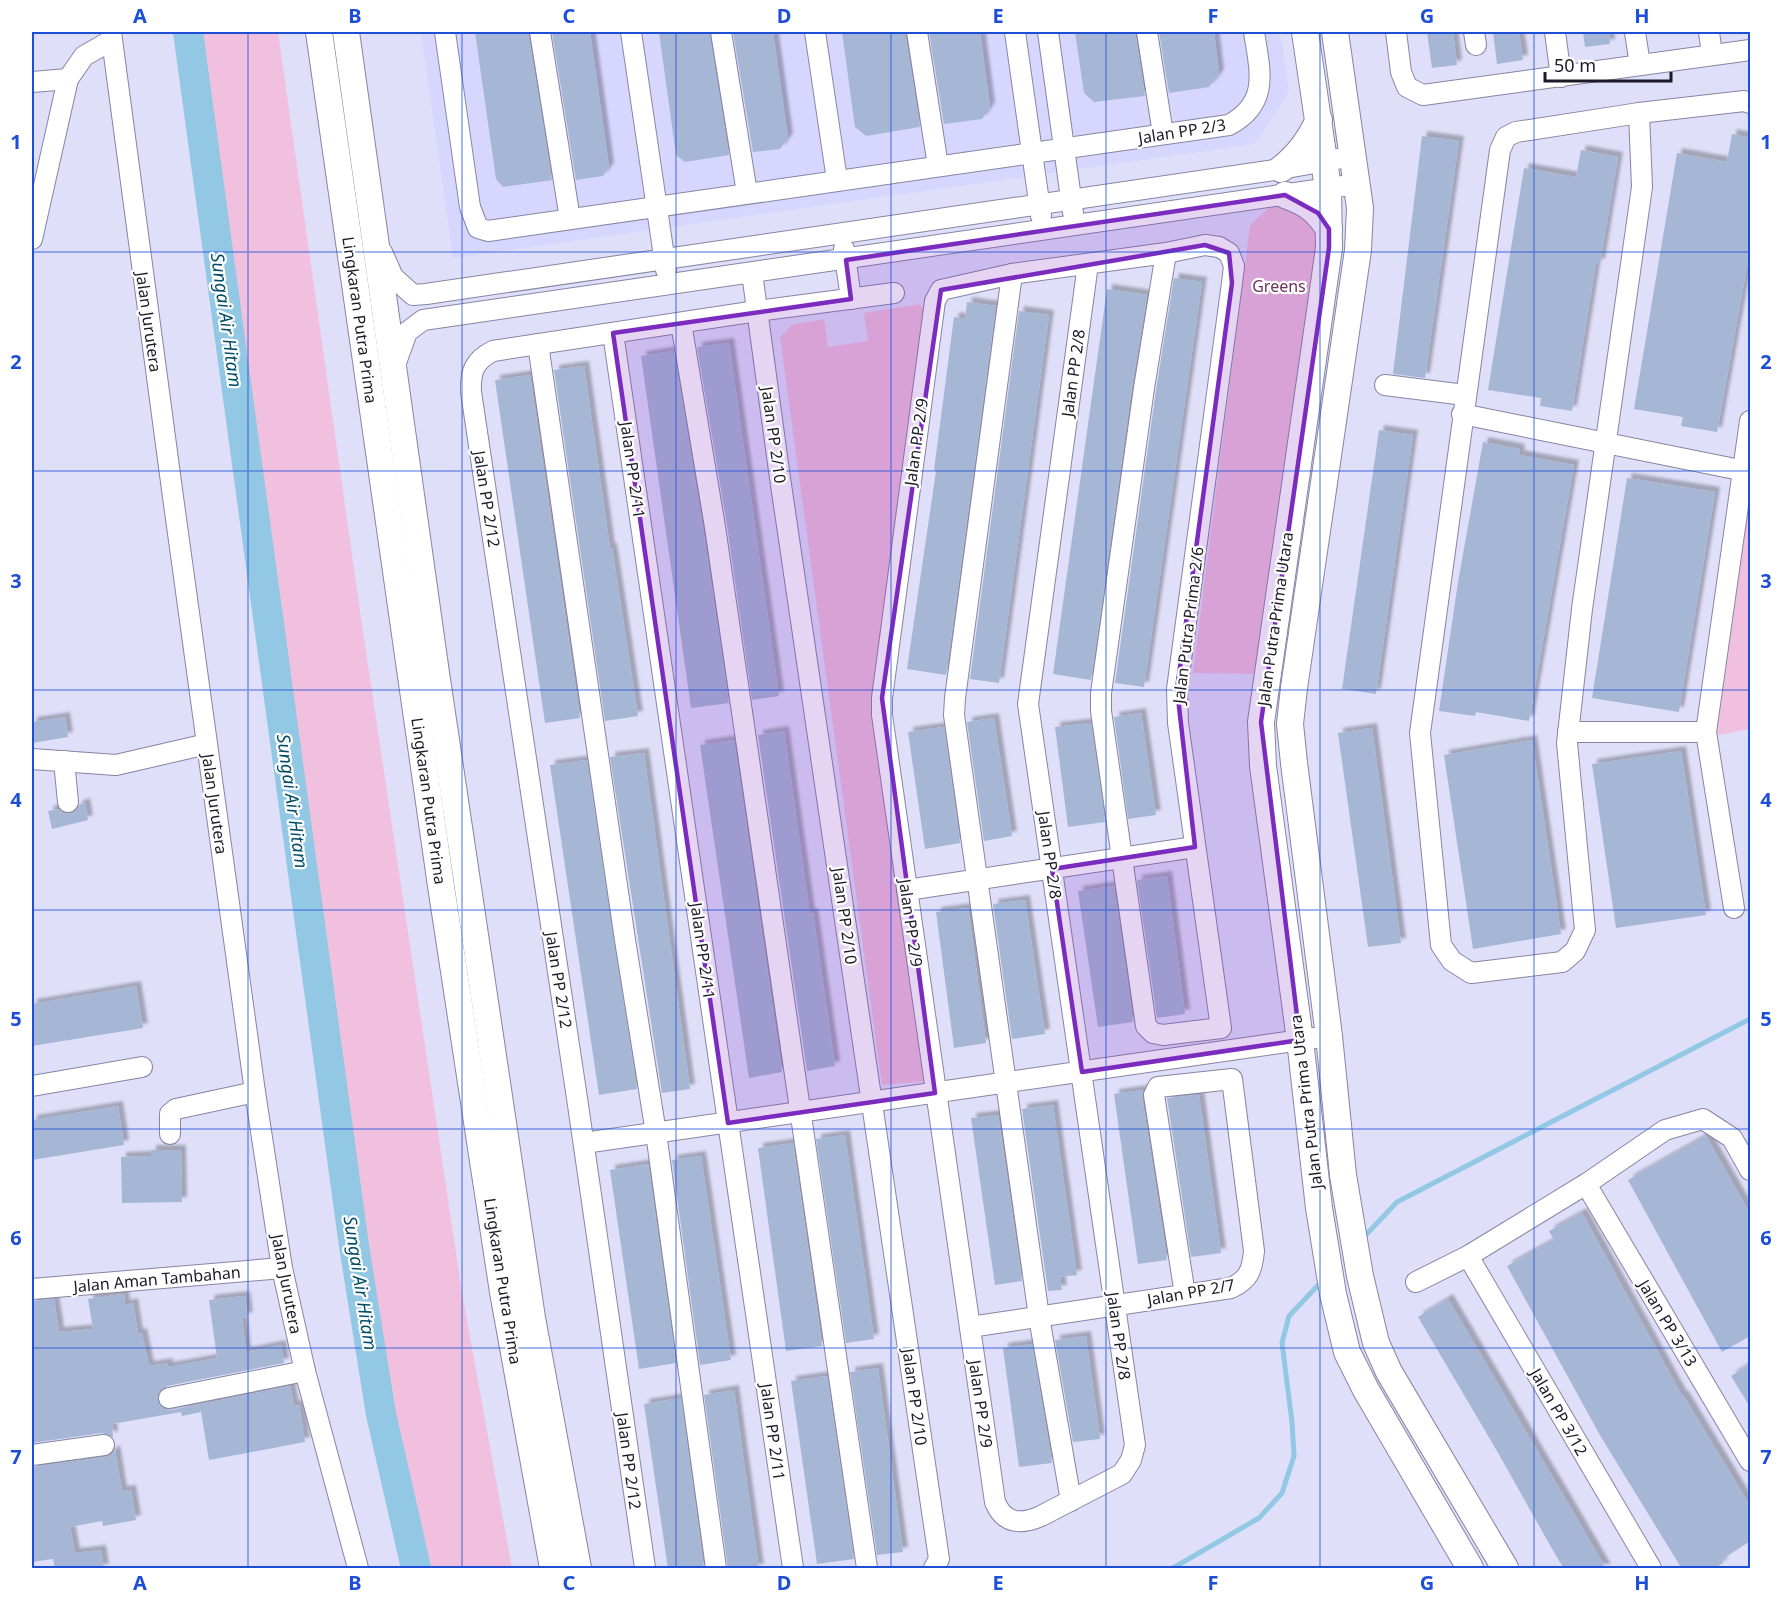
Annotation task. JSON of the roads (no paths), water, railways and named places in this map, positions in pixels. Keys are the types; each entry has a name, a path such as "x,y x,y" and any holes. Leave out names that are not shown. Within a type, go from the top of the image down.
{"main road":[{"name":"Lingkaran Putra Prima","path":"319,32 442,897 503,1292 553,1569"},
{"name":"Lingkaran Putra Prima","path":"346,32 435,673 532,1318 578,1569"},
{"name":"Jalan Putra Prima Utara","path":"1305,32 1325,161 1329,248 1261,722 1263,766 1300,1040 1318,1208 1333,1294 1347,1352 1372,1400 1470,1569"},
{"name":"Jalan Putra Prima Utara","path":"1335,32 1360,208 1358,250 1290,724 1329,1036 1343,1175 1360,1275 1376,1343 1389,1372 1505,1569"},
{"path":"1281,169 1303,148 1319,120"},
{"path":"1285,195 1304,202 1318,213 1329,229"}],"street":[{"name":"Jalan PP 2/3","path":"445,32 470,207 478,228 488,231 1229,125 1244,117 1255,102 1260,72 1254,32"},
{"path":"540,32 570,219"},
{"path":"631,32 668,285"},
{"path":"721,32 747,193"},
{"path":"814,32 837,180"},
{"path":"917,32 938,166"},
{"path":"1015,32 1044,230"},
{"path":"1048,32 1075,225"},
{"path":"1147,32 1163,134"},
{"path":"1396,32 1401,72 1407,87 1423,95 1750,50"},
{"path":"1555,32 1561,77"},
{"path":"1635,32 1640,65"},
{"path":"1709,32 1712,55"},
{"path":"32,238 68,79 84,56 111,36"},
{"name":"Jalan Jurutera","path":"111,36 255,1092 282,1268 306,1371 358,1569"},
{"path":"32,82 68,79"},
{"path":"1639,113 1642,187 1582,609 1567,744 1586,930 1575,951 1562,962 1471,973 1452,961 1441,945 1419,733 1500,150 1506,137 1516,132 1639,113 1744,101 1750,103"},
{"path":"374,236 393,277 413,295 1040,205 1354,156"},
{"path":"393,370 407,332 423,321 1357,184"},
{"path":"842,234 851,299"},
{"name":"Jalan Putra Prima 2/6","path":"1122,858 1146,1026 1154,1033 1163,1035 1221,1028 1178,723 1177,689 1234,266 1229,253 1220,247 1205,245 1166,253"},
{"path":"1071,1501 1039,1317 1005,1083 954,715 955,698 1012,274 1166,253 1144,388 1101,693 1101,711 1122,858"},
{"name":"Jalan PP 2/8","path":"1071,1501 1122,1474 1131,1460 1135,1445 1028,704 1088,264"},
{"name":"Jalan PP 2/10","path":"752,273 937,1564"},
{"name":"Jalan PP 2/9","path":"1012,274 940,290 935,301 882,698 882,715 996,1502 999,1512 1017,1522 1029,1521 1071,1501"},
{"path":"716,1569 656,1133 625,940 538,344 894,293"},
{"path":"681,323 716,527 867,1569"},
{"name":"Jalan PP 2/11","path":"613,333 793,1569"},
{"name":"Jalan PP 2/12","path":"538,344 493,351 482,357 470,377 471,392 584,1143 645,1569"},
{"path":"1385,385 1605,443 1747,471"},
{"path":"1734,908 1706,732 1747,471 1750,421"},
{"path":"1568,732 1706,732"},
{"path":"32,759 116,765 207,744"},
{"path":"64,761 68,802"},
{"path":"907,890 1195,847"},
{"path":"584,1143 1329,1036"},
{"path":"32,1086 142,1067"},
{"name":"Jalan PP 2/7","path":"970,1327 1115,1305 1185,1295 1231,1288 1244,1282 1253,1266 1254,1251 1232,1079 1158,1087 1154,1095 1185,1295"},
{"path":"170,1134 170,1114 176,1109 255,1092"},
{"path":"1416,1282 1468,1256 1586,1184 1665,1131 1703,1119 1732,1138 1750,1170"},
{"name":"Jalan PP 3/13","path":"1586,1184 1750,1461"},
{"name":"Jalan PP 3/12","path":"1468,1256 1651,1569"},
{"name":"Jalan Aman Tambahan","path":"32,1289 282,1268"},
{"path":"169,1398 306,1371"},
{"path":"32,1455 104,1445"}],"waterway":[{"name":"Sungai Air Hitam","path":"188,32 354,1246 381,1414 416,1568"},
{"path":"1362,1239 1397,1202 1750,1019"},
{"path":"1173,1568 1259,1518 1282,1493 1294,1456 1282,1343 1289,1316 1323,1280"}],"park label":[{"name":"Greens","path":"1279,286"}]}
